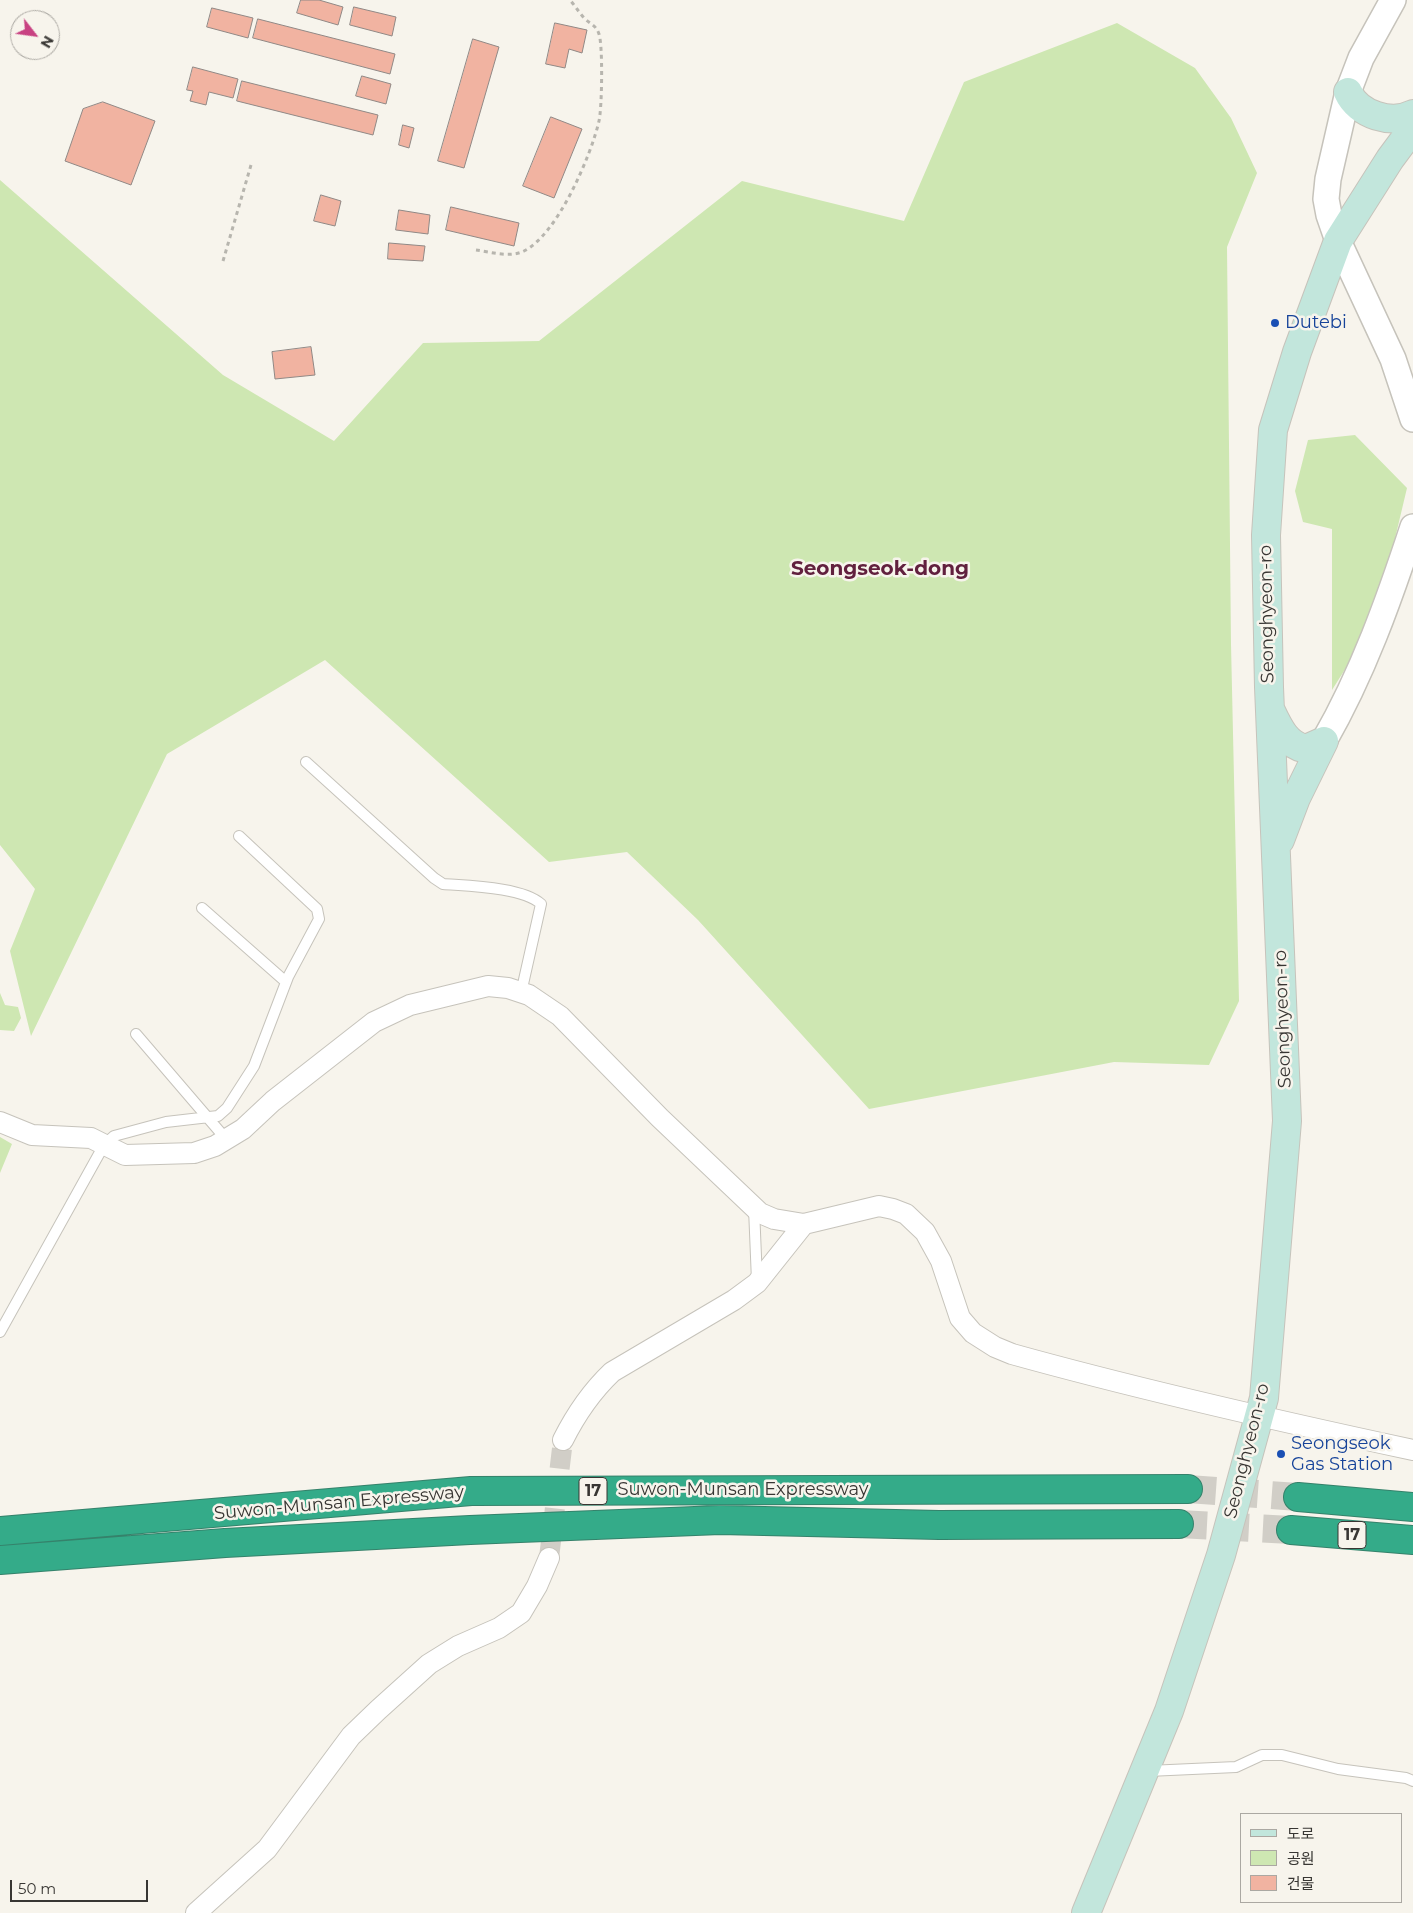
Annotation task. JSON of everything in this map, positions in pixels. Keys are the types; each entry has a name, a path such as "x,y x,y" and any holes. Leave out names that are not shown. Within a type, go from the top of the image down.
{"highway":[{"name":"Suwon-Munsan Expressway","path":"0,1531 471,1491 1188,1489"},
{"name":"17","path":"1298,1497 1413,1507"},
{"name":"Suwon-Munsan Expressway","path":"0,1560 244,1542 720,1520 939,1525 1179,1524"},
{"name":"17","path":"1291,1530 1413,1540"}],"main road":[{"path":"1348,92 1355,104 1378,116 1397,120 1413,114"},
{"name":"Seonghyeon-ro","path":"1086,1913 1169,1711 1221,1555 1264,1398 1287,1121 1270,708 1266,535 1273,430 1297,352 1338,241 1390,159 1413,128"},
{"path":"1270,708 1280,728 1295,745 1306,749 1324,741"},
{"path":"1276,851 1296,798 1324,741"}],"street":[{"path":"1393,0 1362,58 1348,92 1328,179 1326,199 1329,215 1338,241 1392,359 1413,419"},
{"path":"1324,741 1369,649 1391,595 1413,526"},
{"path":"0,1122 32,1135 91,1138 125,1154 194,1153 215,1146 243,1129 273,1101 374,1022 410,1005 488,986 508,988 529,995 560,1016 660,1118 760,1213 774,1219 804,1224 880,1206 906,1214 925,1232 941,1262 960,1318 974,1333 995,1347 1012,1354 1123,1385 1258,1417 1413,1450"},
{"path":"563,1440 595,1387 612,1372 734,1300 757,1283 804,1224"},
{"path":"196,1913 267,1850 351,1736 378,1710 429,1664 458,1646 499,1628 521,1612 537,1586 549,1558"}],"lane":[{"path":"306,762 434,878 443,884 518,892 535,898 541,904 521,993"},
{"path":"0,1332 104,1145 114,1136 166,1122 218,1116 227,1108 254,1066 286,982 319,919 317,909 239,836"},
{"path":"202,908 286,982"},
{"path":"136,1034 226,1139"},
{"path":"754,1207 757,1283"},
{"path":"1144,1772 1236,1767 1262,1755 1282,1755 1338,1769 1406,1778 1413,1781"}],"path":[{"path":"476,250 513,254 533,246 568,198 591,145 599,120 601,101 600,36 595,25 586,20 570,0"},
{"path":"223,261 251,165"}],"green space":[{"path":"1117,23 1195,68 1231,118 1257,173 1227,247 1231,644 1239,1001 1209,1065 1114,1062 869,1109 698,920 627,852 549,862 325,660 167,754 31,1036 10,951 35,889 0,845 0,180 223,375 334,441 423,343 539,341 742,181 904,221 964,82"},
{"path":"1355,435 1407,488 1383,589 1349,663 1332,690 1332,529 1303,522 1295,491 1308,440"},
{"path":"0,993 5,1005 18,1007 21,1018 14,1031 0,1030"},
{"path":"0,1137 12,1144 0,1173"}],"building":[{"path":"301,0 319,0 343,7 338,25 297,13"},
{"path":"354,7 396,17 392,36 350,25"},
{"path":"212,8 253,18 248,38 207,27"},
{"path":"258,19 395,54 390,74 253,38"},
{"path":"555,23 587,30 582,53 569,49 565,68 546,64"},
{"path":"473,39 499,47 464,168 438,161"},
{"path":"193,67 238,79 233,98 209,92 206,105 190,101 193,91 187,90"},
{"path":"362,76 391,84 386,104 356,96"},
{"path":"242,81 378,115 373,135 237,101"},
{"path":"103,102 155,121 131,185 65,161 83,109"},
{"path":"551,117 582,129 554,198 523,186"},
{"path":"403,125 414,128 409,148 399,145"},
{"path":"321,195 341,201 335,226 314,221"},
{"path":"451,207 519,223 514,246 446,230"},
{"path":"399,210 430,215 428,234 396,230"},
{"path":"389,243 425,246 423,261 388,259"},
{"path":"311,347 315,375 275,379 272,352"}],"tunnel":[{"path":"549,1558 563,1440"},
{"path":"1188,1489 1298,1497"},
{"path":"1179,1524 1291,1530"}],"place":[{"name":"Dutebi","path":"1275,323"},
{"name":"Seongseok Gas Station","path":"1281,1454"}],"district":[{"name":"Seongseok-dong","path":"880,569"}]}
